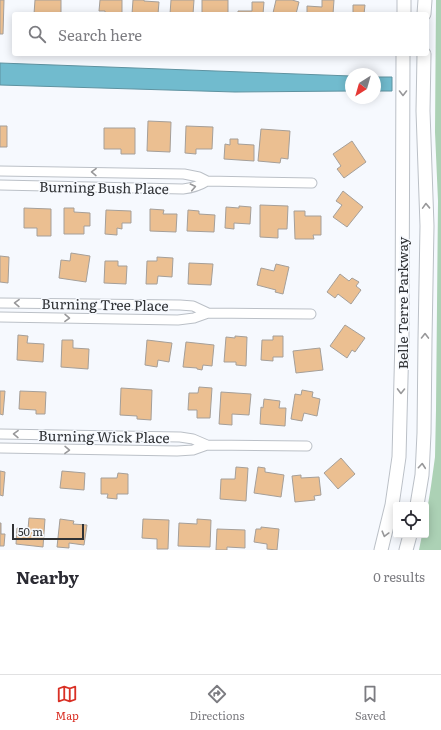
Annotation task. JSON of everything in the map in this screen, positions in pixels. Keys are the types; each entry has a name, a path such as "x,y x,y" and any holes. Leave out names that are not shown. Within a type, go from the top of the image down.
{"main road":[{"path":"404,0 404,12"},
{"path":"424,12 425,0"},
{"name":"Belle Terre Parkway","path":"381,550 392,505 399,457 402,331 403,56"},
{"name":"Belle Terre Parkway","path":"417,502 422,468 424,433 424,340 427,226 423,111 424,56"},
{"path":"406,550 409,538"}],"street":[{"name":"Burning Bush Place","path":"0,171 184,174 199,177 207,181 312,183"},
{"name":"Burning Bush Place","path":"0,185 182,188 194,187 207,181"},
{"name":"Burning Tree Place","path":"0,303 180,305 193,306 208,313"},
{"name":"Burning Tree Place","path":"0,317 178,320 194,318 208,313 311,314"},
{"name":"Burning Wick Place","path":"0,434 180,437 193,439 208,445"},
{"name":"Burning Wick Place","path":"0,448 177,451 193,450 208,445 307,446"}],"green space":[{"path":"436,0 441,0 441,550 419,550 421,538 429,538 428,502 435,457 438,201 435,132"}],"water":[{"path":"0,63 345,76 345,91 235,92 0,85"},
{"path":"381,77 392,77 392,91 381,91"}],"building":[{"path":"0,0 4,0 3,34 0,34"},
{"path":"35,0 61,0 61,12 34,12"},
{"path":"100,0 122,0 122,12 99,11"},
{"path":"133,0 159,2 158,12 132,12"},
{"path":"171,0 194,0 193,12 170,12"},
{"path":"202,0 228,0 228,12 202,12"},
{"path":"276,0 292,0 299,2 296,12 273,12"},
{"path":"322,0 334,0 333,12 307,12 307,6 322,7"},
{"path":"252,2 264,2 263,12 238,12 252,11"},
{"path":"353,5 365,5 364,12 353,12"},
{"path":"148,121 171,122 170,152 147,151"},
{"path":"0,126 7,126 7,147 0,147"},
{"path":"186,126 213,127 212,149 196,149 196,154 185,153"},
{"path":"104,128 135,128 135,154 121,154 121,149 104,149"},
{"path":"261,129 290,131 288,159 281,158 280,163 258,161"},
{"path":"230,139 238,139 238,144 254,145 254,161 224,159 225,144 230,145"},
{"path":"352,141 366,162 344,178 337,169 341,166 333,154"},
{"path":"343,191 363,207 347,227 333,217 342,205 336,201"},
{"path":"260,205 288,206 287,229 278,229 278,238 260,237"},
{"path":"239,206 251,207 250,224 234,223 234,229 225,228 226,207 239,208"},
{"path":"24,208 51,209 51,236 37,236 37,228 24,228"},
{"path":"64,208 74,208 74,212 90,213 90,226 84,226 84,234 64,234"},
{"path":"150,209 164,210 163,214 177,214 176,232 150,231"},
{"path":"106,210 131,211 131,223 122,223 122,229 117,228 117,235 105,234"},
{"path":"188,210 199,211 199,214 215,215 214,232 187,231"},
{"path":"294,211 305,211 305,216 321,216 321,235 313,235 314,239 295,239"},
{"path":"71,253 90,256 86,282 59,278 61,260 70,261"},
{"path":"0,256 9,257 8,283 0,282"},
{"path":"157,257 173,258 172,277 158,276 157,284 146,284 147,261 157,261"},
{"path":"105,261 118,261 118,266 127,266 126,284 104,283"},
{"path":"189,263 213,264 211,285 188,284"},
{"path":"276,264 289,267 283,294 275,292 276,290 257,285 261,268 274,271"},
{"path":"340,274 349,281 352,278 359,282 356,286 361,290 351,304 338,294 335,298 327,292"},
{"path":"345,325 365,338 355,352 352,350 347,358 330,346"},
{"path":"18,335 28,336 27,343 44,344 43,362 17,360"},
{"path":"235,336 247,337 246,366 236,365 236,362 224,362 226,337 235,338"},
{"path":"273,336 283,336 283,357 273,357 273,361 261,360 262,340 273,340"},
{"path":"62,340 73,340 73,348 89,349 88,369 61,367"},
{"path":"147,340 172,343 169,362 158,360 157,367 145,365"},
{"path":"186,342 214,345 212,366 203,365 202,370 183,367"},
{"path":"320,348 323,370 296,373 293,351"},
{"path":"199,387 212,388 210,418 197,418 197,410 188,410 189,393 198,393"},
{"path":"121,388 152,390 151,420 137,419 137,416 120,415"},
{"path":"302,390 313,392 312,397 320,399 317,416 304,413 302,421 291,419 295,394 301,395"},
{"path":"0,391 5,391 3,415 0,414"},
{"path":"20,391 46,392 45,414 36,414 36,410 19,409"},
{"path":"221,392 251,394 249,415 232,414 232,425 219,424"},
{"path":"264,399 280,401 279,408 286,408 285,426 260,424 261,407 263,408"},
{"path":"341,458 355,474 338,489 324,473"},
{"path":"236,467 248,468 246,501 220,499 221,479 235,479"},
{"path":"258,467 265,468 265,472 284,475 281,497 254,493"},
{"path":"0,471 5,472 3,496 0,495"},
{"path":"62,471 85,473 84,490 60,488"},
{"path":"118,473 128,474 128,494 117,494 117,499 107,498 108,494 101,494 101,478 117,478"},
{"path":"301,475 301,478 319,477 321,495 314,496 315,500 295,502 292,476"},
{"path":"29,518 45,519 43,547 16,544 17,528 28,529"},
{"path":"60,519 74,521 73,524 87,525 84,545 69,543 69,548 57,547"},
{"path":"143,519 169,520 168,549 157,549 157,539 142,538"},
{"path":"197,519 211,520 210,547 178,546 179,523 197,524"},
{"path":"0,523 1,534 5,534 4,546 0,546"},
{"path":"261,527 279,529 277,550 267,549 267,544 254,542 256,529 261,529"},
{"path":"217,529 245,530 245,548 227,547 227,550 216,550"}]}
